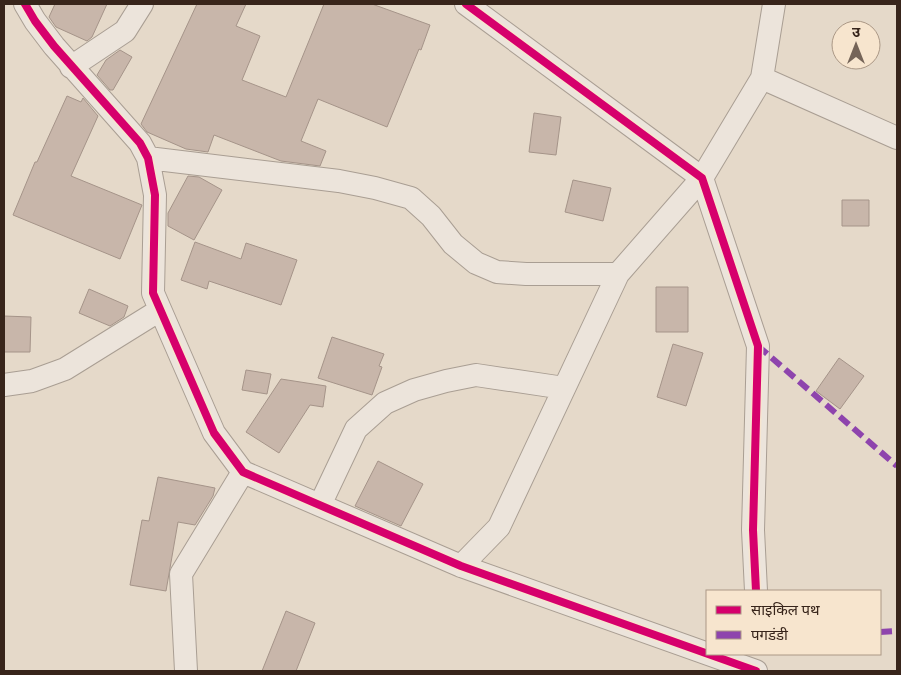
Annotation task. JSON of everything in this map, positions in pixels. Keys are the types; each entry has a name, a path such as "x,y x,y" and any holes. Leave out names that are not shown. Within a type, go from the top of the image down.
{"street":[{"path":"25,4 44,34 71,67 140,143 148,158 155,195 153,293 214,432 243,472 461,566 706,653"},
{"path":"71,67 125,32 142,4"},
{"path":"466,4 702,178 758,346 753,530 756,590"},
{"path":"461,566 499,527 618,274 702,178 762,78 774,4"},
{"path":"762,78 897,138"},
{"path":"148,158 339,181 411,198 430,216 453,244 476,263 497,272 526,274 618,274"},
{"path":"4,385 32,381 65,369 160,310"},
{"path":"320,505 356,429 385,403 414,390 476,375 564,388"},
{"path":"186,671 181,574 243,472"},
{"path":"711,655 756,671"},
{"path":"760,655 761,671"}],"building":[{"path":"55,4 107,4 92,37 87,41 56,27 49,17"},
{"path":"197,4 246,4 236,26 260,36 242,80 286,97 324,4 372,4 430,25 387,127 318,99 301,141 326,151 320,166 281,161 214,135 208,152 186,149 147,132 141,124"},
{"path":"120,50 132,57 113,90 110,90 97,75 106,60"},
{"path":"67,96 81,102 83,98 98,116 71,176 142,205 120,259 13,215 35,162 37,162"},
{"path":"534,113 561,117 556,155 529,152"},
{"path":"188,176 199,177 222,190 194,240 168,226 168,213"},
{"path":"573,180 611,188 603,221 565,212"},
{"path":"842,200 869,200 869,226 842,226"},
{"path":"195,242 241,259 246,243 297,260 281,305 209,281 207,289 181,280"},
{"path":"656,287 688,287 688,332 656,332"},
{"path":"89,289 128,306 124,317 110,326 79,313"},
{"path":"4,316 31,317 30,352 4,352"},
{"path":"332,337 384,354 379,366 382,367 372,395 318,378"},
{"path":"673,344 703,353 686,406 657,397"},
{"path":"839,358 864,376 840,409 816,391"},
{"path":"246,370 271,374 267,394 242,390"},
{"path":"281,379 326,386 323,407 310,405 279,453 246,432"},
{"path":"378,461 423,484 401,526 355,506"},
{"path":"158,477 215,488 213,496 195,525 178,522 166,591 130,585 142,520 149,521"},
{"path":"286,611 315,623 296,671 262,671"}],"marked path":[{"path":"758,346 897,466"},
{"path":"881,632 897,631"}],"cycle path":[{"path":"25,4 54,46 140,143 148,158 155,195 153,293 214,433 243,472 461,566 706,653"},
{"path":"466,4 702,178 758,346 753,530 756,590"},
{"path":"711,655 756,671"}]}
